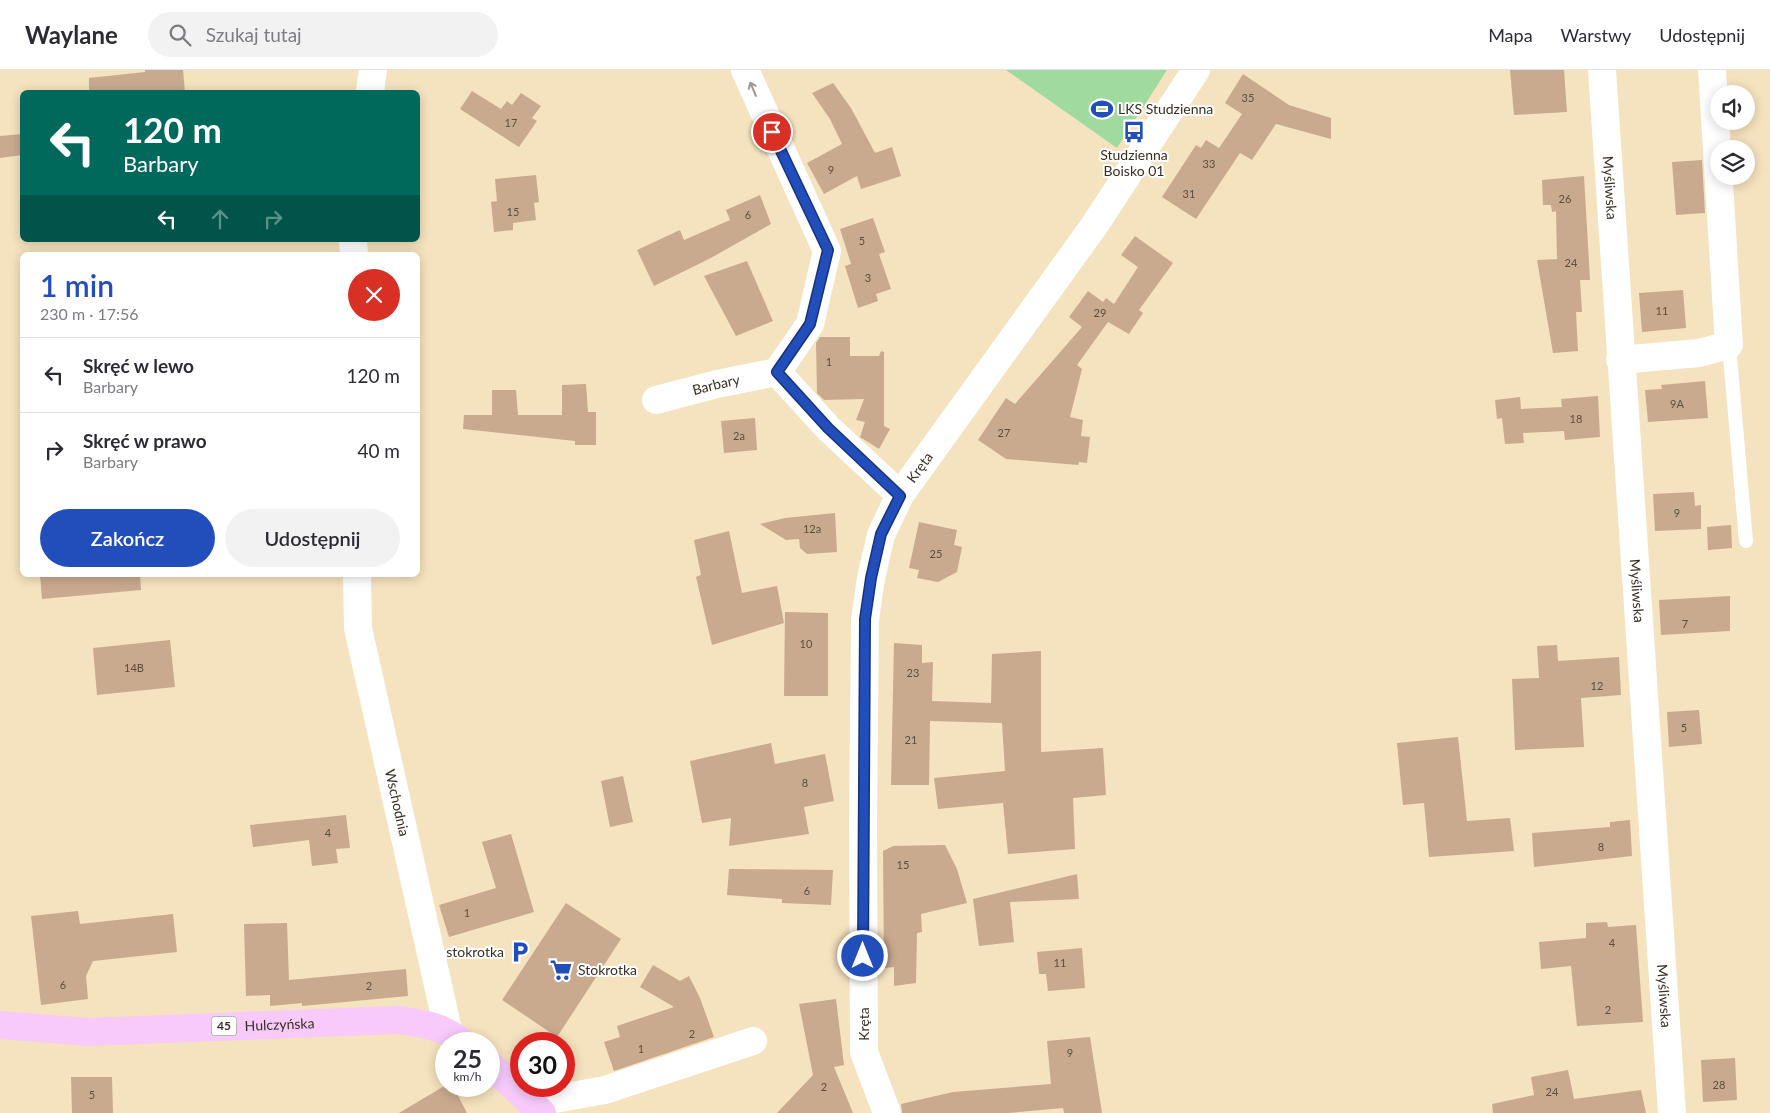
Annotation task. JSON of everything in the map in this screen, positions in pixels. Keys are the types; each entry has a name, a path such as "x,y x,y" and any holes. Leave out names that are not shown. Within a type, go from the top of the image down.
{"main road":[{"name":"Hulczyńska","path":"0,1025 88,1032 398,1020 427,1024 445,1032"},
{"path":"500,1074 537,1108"}],"street":[{"path":"370,90 373,70"},
{"path":"745,70 828,250 810,324 777,372 828,428 900,496"},
{"name":"Kręta","path":"887,1113 864,1052 862,822 865,619 871,578 881,534 900,496 1094,226 1196,70"},
{"name":"Myśliwska","path":"1602,70 1672,1113"},
{"path":"1620,360 1699,353 1729,345 1712,70"},
{"name":"Barbary","path":"656,400 716,384 777,372"},
{"name":"Wschodnia","path":"357,577 358,628 455,1032"},
{"path":"537,1108 605,1090 753,1041"}],"lane":[{"path":"1729,345 1746,541"}],"green space":[{"name":"LKS Studzienna","path":"1006,70 1167,70 1117,148"}],"building":[{"path":"145,70 183,70 185,90 89,90 89,78 145,72"},
{"path":"1510,70 1564,70 1567,112 1514,115"},
{"path":"1243,74 1289,105 1331,118 1331,139 1276,124 1252,160 1240,153 1196,219 1162,197 1196,145 1201,148 1206,140 1219,148 1242,114 1225,103"},
{"path":"833,83 851,108 875,153 892,147 901,176 861,189 857,176 824,194 807,163 842,144 830,119 812,93"},
{"path":"472,91 501,109 507,101 512,105 521,93 541,106 532,118 537,121 519,147 460,109"},
{"path":"20,134 20,155 0,158 0,136"},
{"path":"1702,160 1705,213 1676,215 1672,162"},
{"path":"536,175 539,202 534,203 536,220 513,223 513,230 494,232 491,202 497,201 495,179"},
{"path":"1584,176 1590,280 1580,280 1582,312 1576,312 1578,351 1553,353 1537,260 1557,259 1556,211 1552,212 1551,205 1543,205 1542,180"},
{"path":"760,195 771,224 709,259 654,286 637,250 680,230 684,240 730,220 726,210"},
{"path":"873,218 885,252 879,254 891,289 876,294 878,301 858,308 845,266 851,264 840,229"},
{"path":"1135,236 1173,263 1139,310 1143,313 1129,334 1108,322 1077,365 1082,369 1070,417 1083,420 1081,436 1090,437 1087,463 1079,462 1078,465 1006,459 978,440 1006,398 1015,404 1082,327 1069,317 1088,291 1103,302 1106,298 1114,304 1138,267 1121,255"},
{"path":"747,261 773,321 736,336 704,276"},
{"path":"1683,290 1686,328 1642,332 1639,293"},
{"path":"820,337 850,337 850,356 879,356 881,351 884,352 884,426 890,429 879,449 860,437 865,422 856,420 864,399 824,400 817,393 816,343"},
{"path":"1705,381 1708,418 1648,422 1645,390 1662,389 1661,385"},
{"path":"586,384 588,412 596,412 596,445 575,445 575,441 463,429 464,415 492,415 492,390 516,390 518,415 562,415 562,385"},
{"path":"1598,396 1600,437 1565,440 1564,431 1523,433 1524,443 1505,444 1502,418 1497,419 1495,400 1520,397 1521,409 1562,407 1561,399"},
{"path":"755,418 757,450 724,453 721,421"},
{"path":"1694,492 1695,506 1701,505 1701,529 1655,531 1653,494"},
{"path":"835,513 837,552 807,554 800,548 799,539 786,540 760,524 785,518"},
{"path":"919,522 957,530 954,545 962,547 957,572 938,582 917,578 919,570 909,568"},
{"path":"1731,525 1732,548 1708,550 1707,527"},
{"path":"729,531 742,593 777,586 784,623 712,645 696,577 701,575 694,540"},
{"path":"40,577 140,577 141,590 42,599"},
{"path":"1730,596 1730,631 1661,635 1659,600"},
{"path":"785,612 828,613 828,696 784,696"},
{"path":"170,640 175,687 97,695 93,648"},
{"path":"894,643 922,645 922,663 933,662 932,701 991,703 992,654 1041,651 1041,752 1103,748 1106,795 1073,798 1075,849 1008,854 1003,803 938,809 934,778 1005,771 1002,723 930,721 929,785 891,785"},
{"path":"1557,645 1558,661 1619,657 1621,695 1581,698 1584,747 1515,750 1512,679 1539,678 1537,646"},
{"path":"1699,710 1702,744 1669,747 1667,712"},
{"path":"1458,737 1467,821 1510,818 1514,851 1429,857 1424,803 1403,805 1397,743"},
{"path":"771,743 775,764 825,754 834,801 804,807 809,834 729,846 731,818 702,823 690,761"},
{"path":"623,776 633,822 610,827 601,781"},
{"path":"346,815 350,848 336,849 338,863 312,866 309,840 253,847 250,825"},
{"path":"1630,820 1632,856 1534,867 1532,833 1610,827 1610,822"},
{"path":"511,834 534,912 449,937 439,905 496,888 482,842"},
{"path":"945,845 957,869 967,903 921,914 922,932 917,933 916,983 894,986 894,967 884,968 883,851 893,846"},
{"path":"729,869 833,870 831,905 782,903 782,899 727,895"},
{"path":"1077,874 1079,899 1010,902 1014,942 979,946 973,899"},
{"name":"Stokrotka","path":"566,903 621,939 560,1032 550,1032 502,1000"},
{"path":"78,911 80,924 173,914 177,952 93,961 86,976 88,999 41,1005 31,916"},
{"path":"1607,922 1608,927 1636,925 1643,1022 1577,1026 1571,966 1541,969 1539,942 1586,938 1586,923"},
{"path":"287,923 289,980 406,969 408,996 302,1006 302,1003 270,1006 270,995 246,996 244,924"},
{"path":"1082,948 1085,988 1048,991 1046,974 1039,974 1037,952"},
{"path":"653,965 680,981 689,976 700,998 714,1037 614,1071 604,1042 620,1037 617,1026 674,1007 640,987"},
{"path":"836,999 844,1065 834,1067 853,1113 777,1113 813,1075 799,1004"},
{"path":"1090,1037 1102,1113 1064,1113 1063,1108 1009,1113 902,1113 901,1104 953,1092 1051,1084 1047,1041"},
{"path":"1735,1058 1737,1100 1703,1102 1701,1060"},
{"path":"1568,1070 1574,1099 1641,1090 1646,1113 1493,1113 1492,1104 1534,1095 1531,1077"},
{"path":"71,1077 112,1077 113,1113 72,1113"},
{"path":"435,1092 435,1097 459,1097 467,1113 399,1113"}],"place":[{"name":"LKS Studzienna","path":"1102,109"},
{"name":"Studzienna Boisko 01","path":"1134,132"},
{"name":"stokrotka","path":"520,952"},
{"name":"Stokrotka","path":"561,970"}],"route":[{"path":"772,132 828,250 810,324 777,372 828,428 900,496 881,534 871,578 865,619 862,822 863,956"}]}
